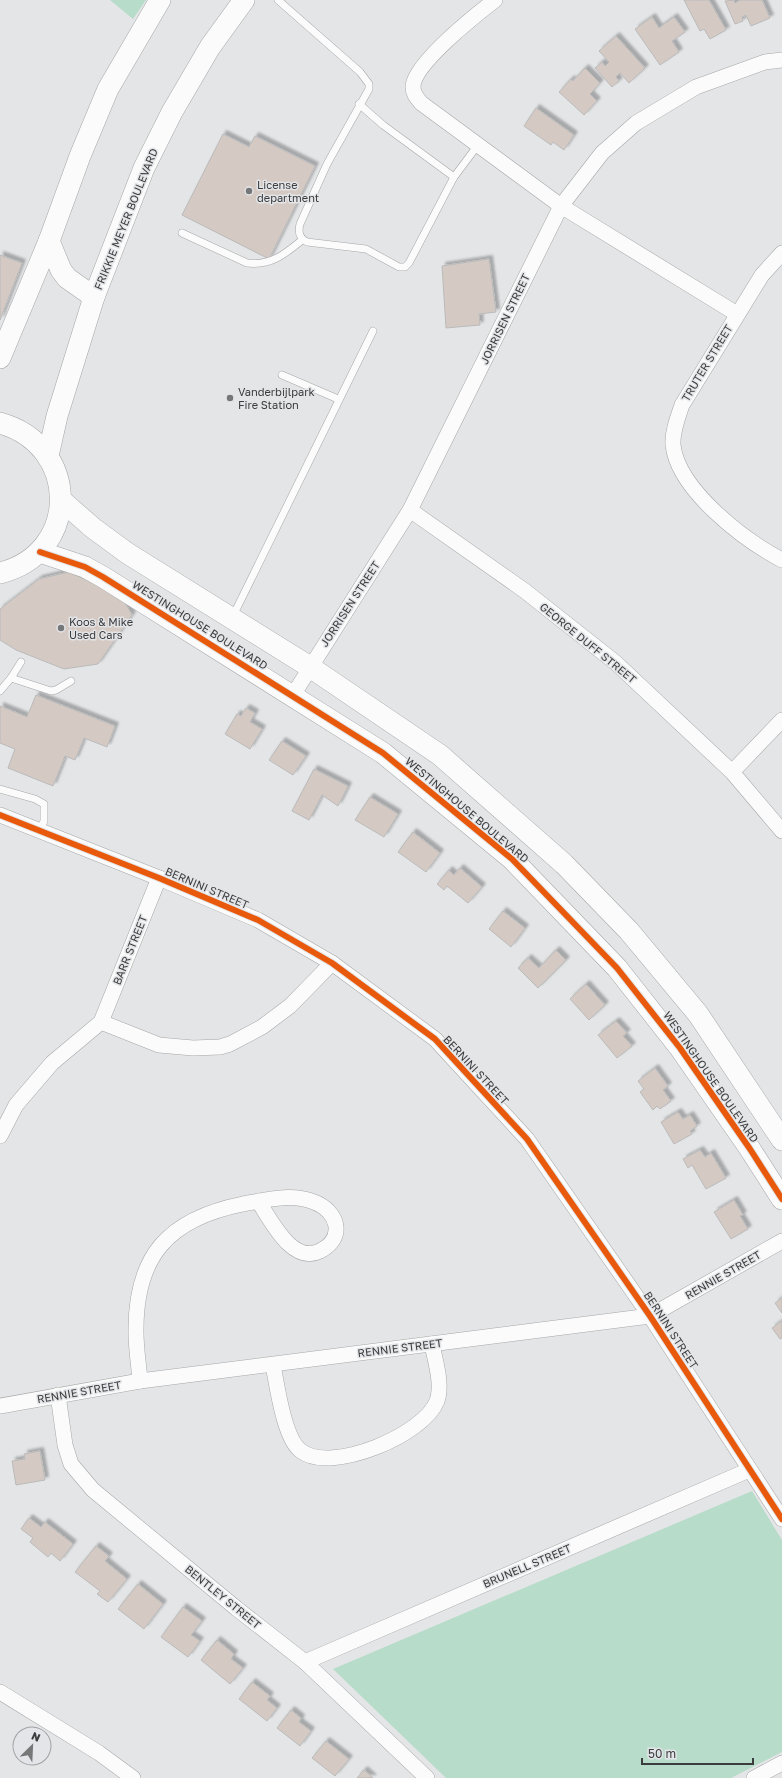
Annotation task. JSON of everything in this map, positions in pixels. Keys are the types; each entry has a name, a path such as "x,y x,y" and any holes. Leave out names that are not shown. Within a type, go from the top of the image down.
{"street":[{"path":"0,358 49,241 80,156 108,89 160,0"},
{"name":"FRIKKIE MEYER BOULEVARD","path":"48,456 57,416 94,297 147,161 172,112 210,47 244,0"},
{"path":"496,0 462,26 416,76 413,86 416,96 422,103 561,206 736,314"},
{"name":"JORRISEN STREET","path":"293,695 410,510 561,206 602,153 636,123 696,88 764,62 782,60"},
{"path":"49,241 61,270 67,278 94,297"},
{"name":"TRUTER STREET","path":"782,253 762,275 736,314 682,405 676,425 673,443 676,459 684,475 697,492 724,520 760,548 782,560"},
{"path":"0,423 11,426 25,433 38,443 48,456 58,477 61,500 58,519 51,537 40,552 27,563 4,573"},
{"name":"WESTINGHOUSE BOULEVARD","path":"61,500 93,528 127,553 310,667 440,755 564,864 630,931 698,1014 782,1140"},
{"name":"GEORGE DUFF STREET","path":"410,510 525,591 616,663 732,772 782,831"},
{"name":"WESTINGHOUSE BOULEVARD","path":"40,552 85,567 103,577 293,695 383,753 512,859 627,980 680,1048 750,1149 782,1199"},
{"path":"732,772 782,720"},
{"name":"BERNINI STREET","path":"0,815 159,878 258,920 332,963 435,1039 528,1139 650,1316 749,1470 782,1518"},
{"name":"BARR STREET","path":"0,1136 16,1106 52,1063 101,1022 159,878"},
{"path":"101,1022 159,1045 193,1048 220,1047 230,1044 262,1027 290,1006 332,963"},
{"path":"140,1381 136,1334 138,1297 143,1274 157,1249 177,1229 229,1207 258,1201 283,1197 303,1198 316,1202 327,1210 334,1220 337,1226 336,1234 329,1246 322,1250 316,1253 301,1253 293,1249 287,1243 258,1201"},
{"name":"RENNIE STREET","path":"0,1406 140,1381 650,1316 782,1241"},
{"path":"272,1365 282,1408 294,1444 301,1451 310,1455 324,1458 352,1455 381,1446 402,1435 422,1421 433,1409 437,1400 439,1388 432,1344"},
{"name":"BENTLEY STREET","path":"58,1395 65,1445 71,1464 93,1490 305,1662 427,1778"},
{"name":"BRUNELL STREET","path":"305,1662 749,1470"},
{"path":"0,1692 99,1754 133,1778"},
{"path":"754,1778 782,1763"}],"lane":[{"path":"278,0 360,72 367,79 369,84 369,89 359,104 327,164 300,224 298,231 302,240 307,242 366,249 399,268 405,267 409,263 454,177 478,145"},
{"path":"359,104 383,125 454,177"},
{"path":"182,233 247,263 254,264 279,258 302,240"},
{"path":"232,619 338,399 373,330"},
{"path":"282,375 338,399"},
{"path":"0,690 11,678 21,662"},
{"path":"11,678 51,690 56,690 71,681"},
{"path":"0,789 35,799 44,804 44,821 40,830"}],"green space":[{"path":"110,0 146,0 133,19"},
{"path":"752,1491 782,1540 782,1752 731,1778 446,1778 333,1669"}],"building":[{"path":"684,0 709,0 726,30 710,39 704,29 700,31"},
{"path":"734,0 735,3 740,0 762,0 770,18 751,26 746,15 742,17 743,21 735,24 725,1"},
{"path":"652,17 659,28 674,17 685,32 672,41 679,52 660,65 635,29"},
{"path":"616,36 645,68 629,83 620,73 616,77 619,81 612,87 595,68 602,62 605,66 609,62 599,51"},
{"path":"585,68 600,83 590,94 597,101 584,115 559,92 571,79 573,81"},
{"path":"536,108 574,135 564,150 553,142 551,145 524,126"},
{"name":"License department","path":"223,134 249,147 255,136 315,166 269,259 182,215"},
{"path":"0,255 22,263 0,320"},
{"path":"489,259 496,312 479,314 480,325 446,328 442,266"},
{"name":"Koos & Mike Used Cars","path":"69,572 93,583 124,601 132,615 98,664 64,669 16,650 0,640 0,609 39,579"},
{"path":"36,695 115,726 107,747 84,738 75,760 65,756 53,786 8,768 15,749 0,743 0,706 27,717"},
{"path":"246,708 255,713 250,722 262,729 250,749 225,734 237,714 241,716"},
{"path":"282,741 306,756 293,775 269,760"},
{"path":"314,769 348,786 338,806 322,795 309,820 292,811"},
{"path":"370,797 398,814 384,837 355,820"},
{"path":"413,832 440,853 426,872 398,852"},
{"path":"460,868 482,887 468,903 447,886 444,890 437,884 449,870 454,875"},
{"path":"503,911 525,928 511,947 489,929"},
{"path":"556,950 566,960 538,988 518,968 528,958 539,968"},
{"path":"586,984 605,1005 589,1020 570,999"},
{"path":"616,1021 627,1033 623,1036 632,1046 617,1058 598,1035"},
{"path":"655,1068 668,1086 663,1090 671,1101 660,1109 657,1106 653,1110 640,1092 644,1089 638,1081"},
{"path":"678,1112 683,1119 690,1115 697,1126 690,1131 692,1134 674,1144 661,1122"},
{"path":"700,1150 705,1157 711,1153 726,1178 706,1189 692,1165 688,1168 683,1159"},
{"path":"734,1200 743,1215 740,1216 748,1229 731,1239 714,1212"},
{"path":"782,1298 782,1313 775,1303"},
{"path":"782,1321 782,1338 780,1339 772,1328"},
{"path":"40,1451 45,1480 16,1485 12,1461 25,1459 24,1454"},
{"path":"29,1518 41,1527 45,1522 73,1544 60,1561 51,1553 48,1557 30,1542 33,1538 21,1529"},
{"path":"96,1546 109,1556 105,1561 127,1579 108,1602 97,1594 100,1591 75,1572"},
{"path":"138,1584 163,1604 144,1629 118,1609"},
{"path":"183,1607 202,1621 191,1635 200,1641 188,1657 161,1637"},
{"path":"217,1640 234,1654 231,1659 243,1668 230,1684 201,1660"},
{"path":"252,1682 270,1696 267,1700 277,1708 267,1721 239,1699"},
{"path":"291,1710 301,1718 299,1722 311,1731 300,1746 277,1728"},
{"path":"326,1741 349,1759 335,1776 312,1758"},
{"path":"364,1770 373,1778 357,1778"}],"cycle path":[{"path":"40,552 85,567 103,577 383,753 512,859 617,968 680,1048 750,1149 782,1199"},
{"path":"0,815 159,878 258,920 332,963 435,1039 527,1139 650,1316 782,1519"}],"place":[{"name":"License department","path":"249,191"},
{"name":"Vanderbijlpark Fire Station","path":"230,398"},
{"name":"Koos & Mike Used Cars","path":"61,628"}]}
